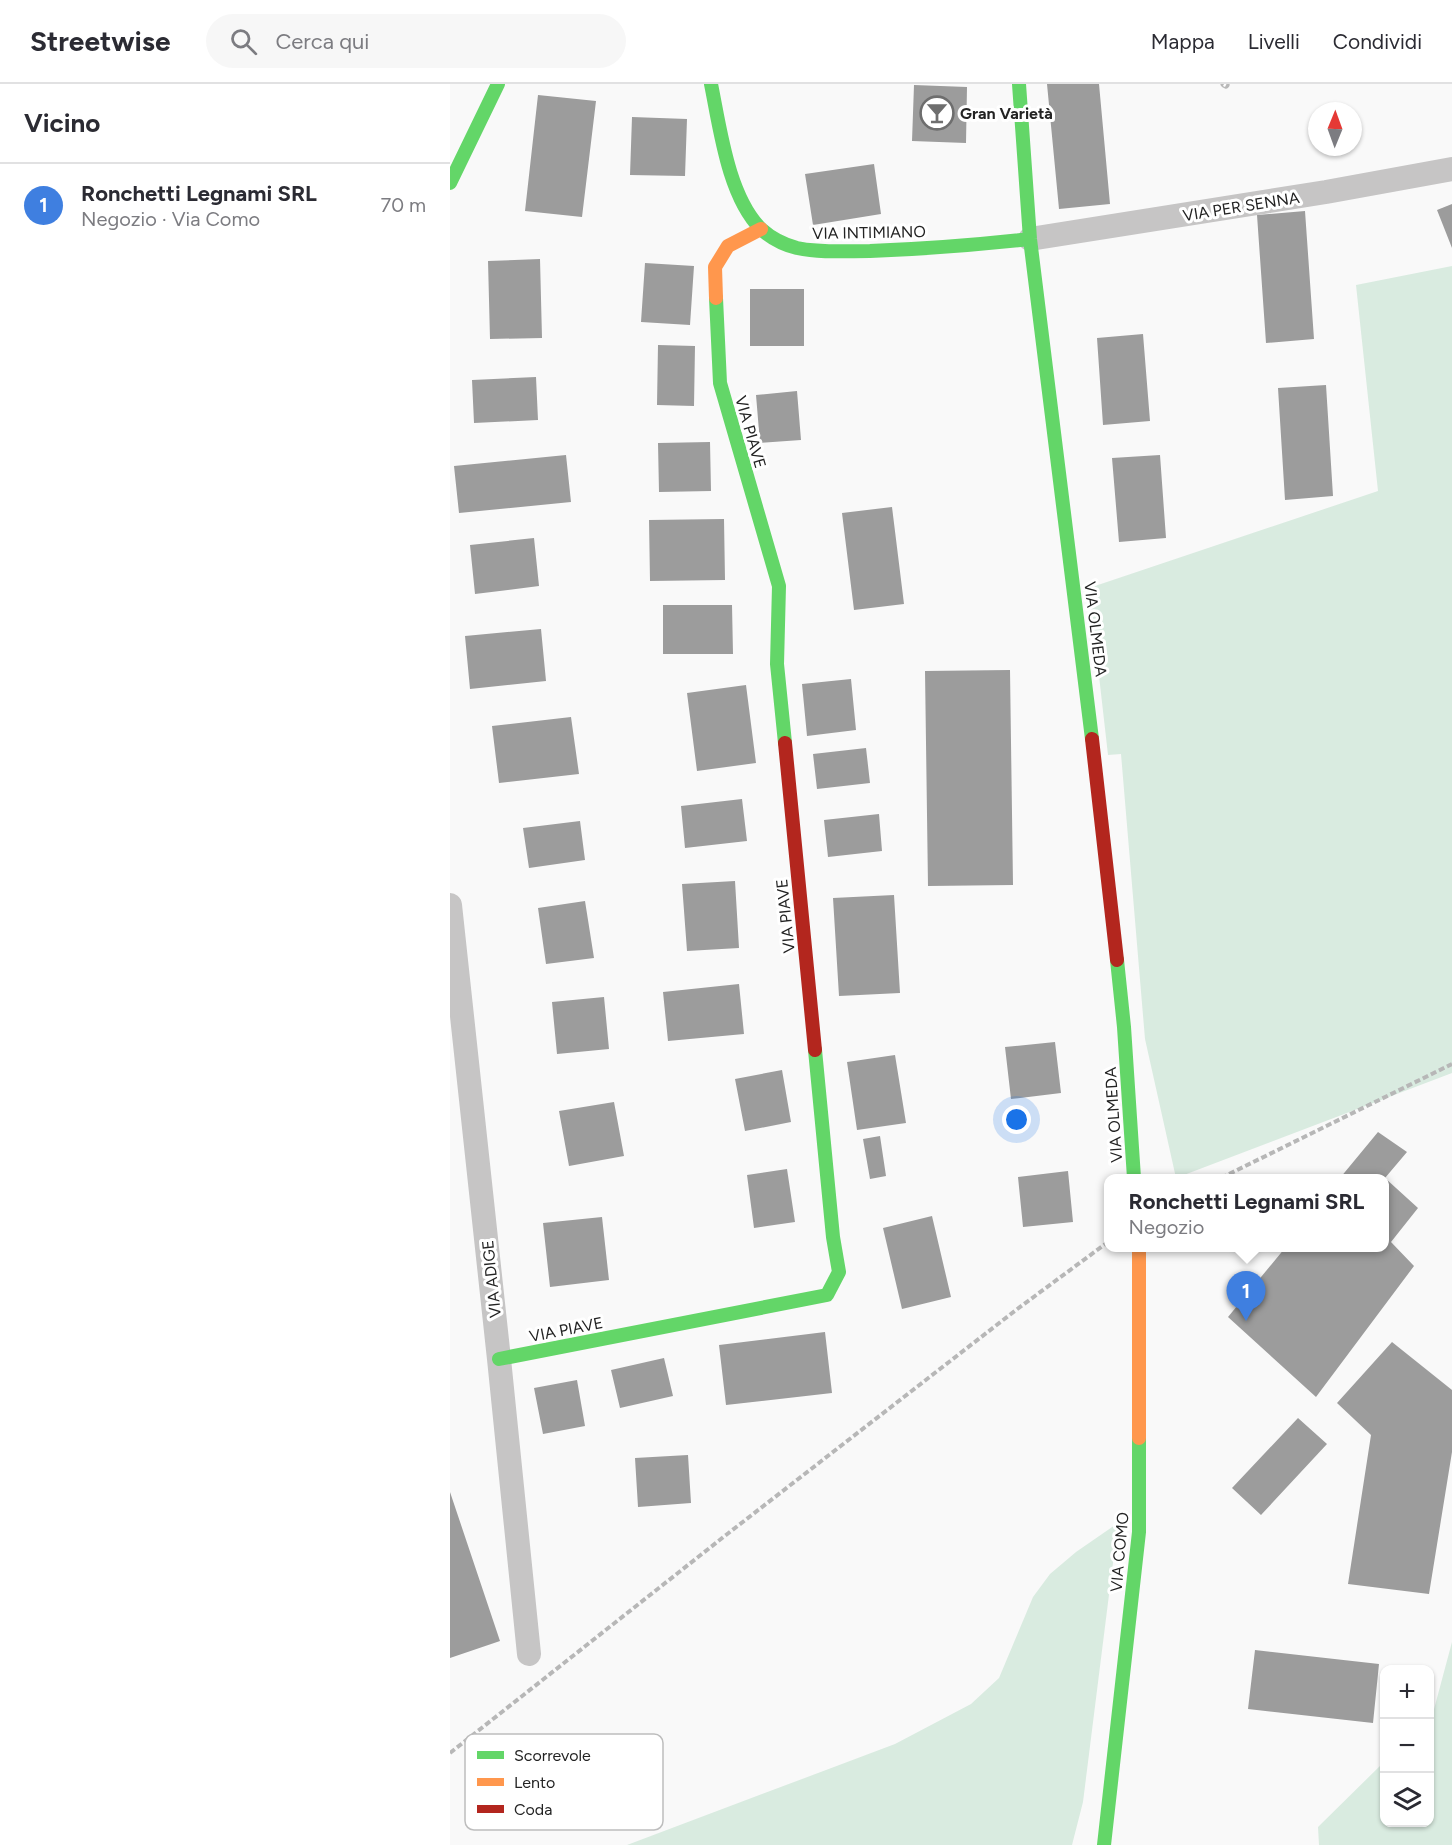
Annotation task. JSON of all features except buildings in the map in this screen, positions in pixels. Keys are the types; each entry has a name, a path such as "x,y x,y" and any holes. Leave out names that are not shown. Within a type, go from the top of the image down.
{"street":[{"path":"450,183 498,84"},
{"name":"VIA INTIMIANO","path":"711,84 734,181 741,198 761,229 795,248 818,252 882,251 1030,239"},
{"name":"VIA OLMEDA","path":"1019,84 1030,239 1090,717 1124,1027 1134,1174"},
{"name":"VIA PER SENNA","path":"1030,239 1326,192 1452,169"},
{"name":"VIA PIAVE","path":"499,1359 827,1295 839,1272 831,1214 777,664 779,586 720,383 715,267 728,246 761,229"},
{"name":"VIA ADIGE","path":"450,905 529,1654"},
{"name":"VIA COMO","path":"1104,1845 1139,1533 1139,1254"}],"path":[{"path":"1231,1174 1452,1064"},
{"path":"474,1734 726,1535 1016,1310 1104,1245"},
{"path":"450,1753 465,1741"}],"green space":[{"path":"1452,266 1452,1073 1187,1174 1175,1174 1145,1039 1121,754 1108,755 1089,588 1378,491 1356,285"},
{"path":"1118,1523 1083,1802 1072,1845 627,1845 895,1744 971,1704 999,1678 1033,1597 1050,1574 1076,1552"},
{"path":"1452,1642 1452,1845 1319,1845 1318,1827 1380,1766 1380,1827 1434,1827 1434,1709"}],"traffic: fast":[{"path":"450,183 498,84"},
{"path":"711,84 727,161 741,199 761,229 778,241 806,250 870,251 1030,239"},
{"path":"1019,84 1030,239 1092,739"},
{"path":"716,298 720,383 779,586 777,664 785,743"},
{"path":"1117,960 1134,1174"},
{"path":"499,1359 827,1295 839,1272 833,1237 815,1050"},
{"path":"1104,1845 1139,1532 1139,1438"}],"traffic: slow":[{"path":"716,298 715,267 728,246 761,229"},
{"path":"1139,1252 1139,1438"}],"traffic: jam":[{"path":"1092,739 1117,960"},
{"path":"785,743 815,1050"}],"place":[{"name":"Gran Varietà","path":"937,113"},
{"name":"Ronchetti Legnami SRL","path":"1246,1321"}]}
